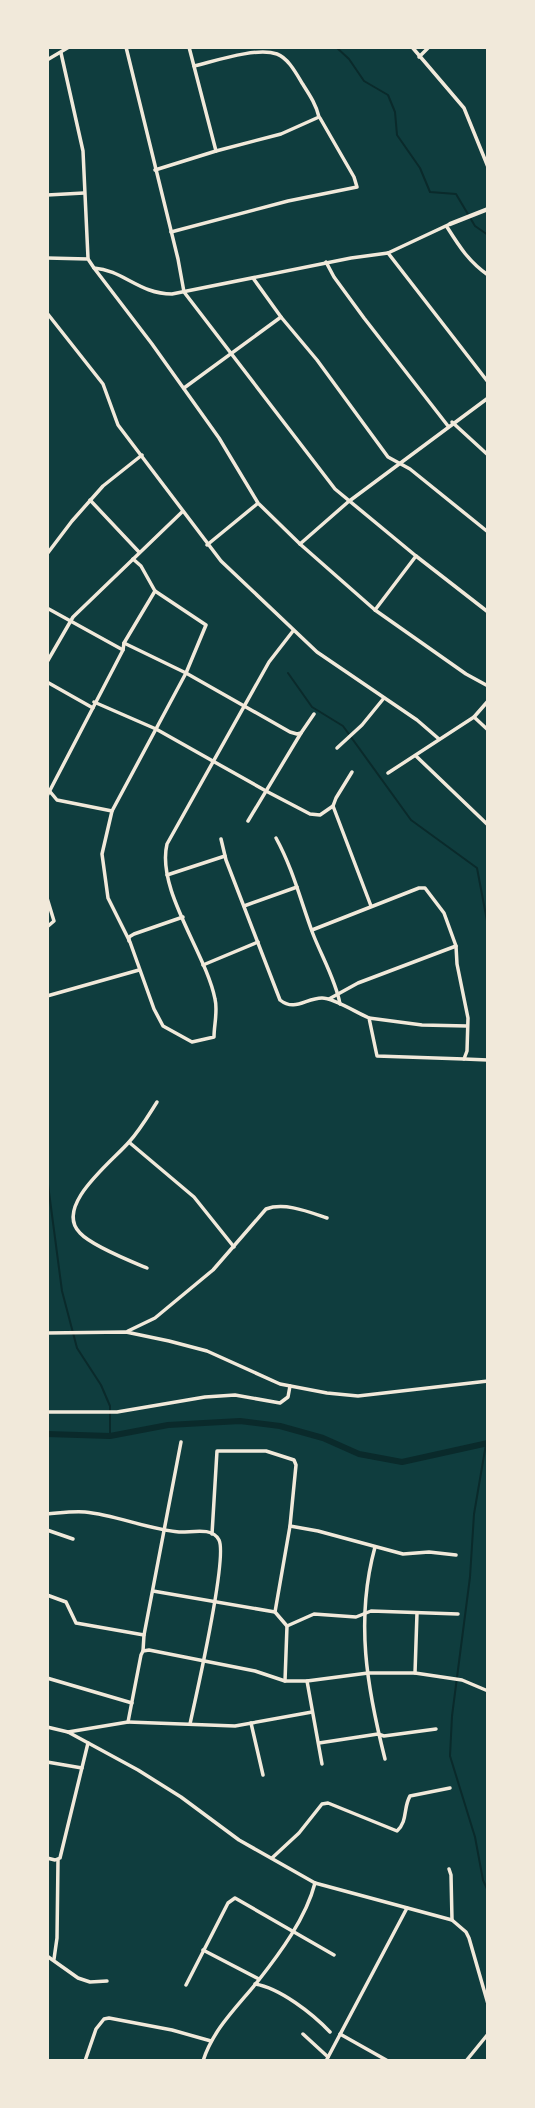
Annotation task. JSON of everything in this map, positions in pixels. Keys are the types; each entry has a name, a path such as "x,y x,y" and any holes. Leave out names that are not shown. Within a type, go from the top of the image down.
{"street":[{"path":"47,60 68,47"},
{"path":"126,47 184,292 335,489 488,612"},
{"path":"190,47 216,150"},
{"path":"275,47 277,54"},
{"path":"412,47 464,108 488,167"},
{"path":"419,57 429,47"},
{"path":"61,53 83,151 88,259 94,268 219,438 258,503 375,610 488,687"},
{"path":"171,232 288,201 357,187 355,177 319,117 317,107 284,58 277,54 240,56 194,66"},
{"path":"155,170 216,150 281,134 319,117"},
{"path":"47,195 84,193"},
{"path":"94,268 109,269 152,293 172,295 326,262 388,253 488,209"},
{"path":"448,225 462,251 474,265 488,275"},
{"path":"388,253 488,382"},
{"path":"47,258 88,259"},
{"path":"326,262 364,318 450,424 488,455"},
{"path":"253,278 388,457 410,470 488,532"},
{"path":"47,313 103,384 118,425 221,561 317,652 439,738"},
{"path":"184,388 281,317"},
{"path":"300,544 348,502 488,398"},
{"path":"47,554 90,499 142,455"},
{"path":"90,499 139,552"},
{"path":"207,544 258,503"},
{"path":"47,662 70,620 182,512"},
{"path":"47,542 53,546"},
{"path":"375,610 416,556"},
{"path":"133,559 141,566 155,590 206,625 186,673 112,811 104,841 103,873 108,898 130,942 154,1009 163,1026 186,1040 199,1042 214,1037 215,998 167,875 167,845 275,652 293,631"},
{"path":"47,796 123,650 124,643 155,590"},
{"path":"47,608 123,650"},
{"path":"124,643 186,673 290,732 301,733"},
{"path":"47,682 93,708"},
{"path":"337,748 362,725 384,698"},
{"path":"387,773 474,717 488,701"},
{"path":"94,702 156,729 310,814 320,814 333,806 352,772"},
{"path":"248,821 314,714"},
{"path":"474,717 488,730"},
{"path":"415,756 488,825"},
{"path":"49,789 57,800 112,811"},
{"path":"333,806 370,906"},
{"path":"276,838 288,861 312,930 338,992 340,1004"},
{"path":"221,839 280,1000 299,1005 313,999 329,999 369,1018 422,1025 467,1026"},
{"path":"167,875 225,856"},
{"path":"244,906 297,887"},
{"path":"312,930 370,906 425,888 444,913 456,946 468,1017 467,1051 464,1059"},
{"path":"47,898 54,921 47,927"},
{"path":"130,942 129,937 134,933 183,917"},
{"path":"203,965 258,942"},
{"path":"329,999 338,992 456,946"},
{"path":"47,996 139,970"},
{"path":"369,1018 377,1056 488,1060"},
{"path":"147,1268 114,1254 79,1233 72,1217 80,1194 129,1142 157,1102"},
{"path":"129,1142 194,1197 234,1248"},
{"path":"126,1332 155,1318 213,1270 271,1207 300,1210 327,1218"},
{"path":"47,1334 126,1332 207,1350 263,1377 290,1386 327,1393 358,1396 488,1381"},
{"path":"47,1412 117,1412 205,1397 235,1395 280,1403 288,1397 290,1386"},
{"path":"128,1722 181,1442"},
{"path":"212,1534 216,1453 220,1450 266,1451 294,1460 296,1465 290,1526 275,1612"},
{"path":"47,1514 94,1513 182,1532 196,1530 212,1534 219,1540 215,1601 190,1724"},
{"path":"290,1526 403,1554 429,1552 456,1555"},
{"path":"47,1530 73,1539"},
{"path":"375,1547 369,1569 365,1613 365,1664 385,1759"},
{"path":"153,1591 275,1612 287,1626 285,1681"},
{"path":"47,1595 65,1602 76,1623 144,1635"},
{"path":"287,1626 314,1614 356,1617 371,1611 458,1614"},
{"path":"415,1672 417,1613"},
{"path":"143,1651 255,1671 285,1681 307,1681 368,1673 415,1672 463,1680 488,1690"},
{"path":"47,1678 132,1703"},
{"path":"307,1681 322,1764"},
{"path":"68,1732 128,1722 235,1726 312,1712"},
{"path":"251,1723 263,1775"},
{"path":"47,1727 68,1732 138,1770 181,1797 239,1840 315,1883 452,1920 469,1938 488,2004"},
{"path":"319,1743 436,1729"},
{"path":"54,1959 57,1938 58,1860 88,1743"},
{"path":"47,1762 82,1768"},
{"path":"272,1858 299,1833 322,1804 397,1831 404,1821 410,1796 450,1788"},
{"path":"47,1858 58,1860"},
{"path":"449,1869 452,1920"},
{"path":"203,2061 211,2041 291,1933 307,1905 315,1883"},
{"path":"186,1985 228,1903 235,1898 291,1933 334,1955"},
{"path":"303,2034 327,2059 407,1907"},
{"path":"203,1950 259,1979"},
{"path":"47,1956 78,1978 90,1982 107,1981"},
{"path":"255,1984 271,1989 312,2013 330,2032"},
{"path":"85,2061 96,2029 104,2019 109,2018 172,2030 211,2041"},
{"path":"340,2034 388,2061"},
{"path":"466,2061 488,2034"}],"waterway":[{"path":"336,47 349,59 364,81 388,95 395,112 397,135 420,168 430,192 456,194 475,226 488,235"},
{"path":"288,673 312,707 343,726 411,820 477,868 488,926"},
{"path":"47,1177 62,1291 77,1348 101,1385 110,1406 110,1436"},
{"path":"47,1434 110,1436 168,1425 240,1421 280,1426 323,1438 359,1454 402,1462 488,1443"},
{"path":"486,1444 474,1514 470,1577 452,1716 450,1756 475,1837 483,1880 488,1891"}]}
